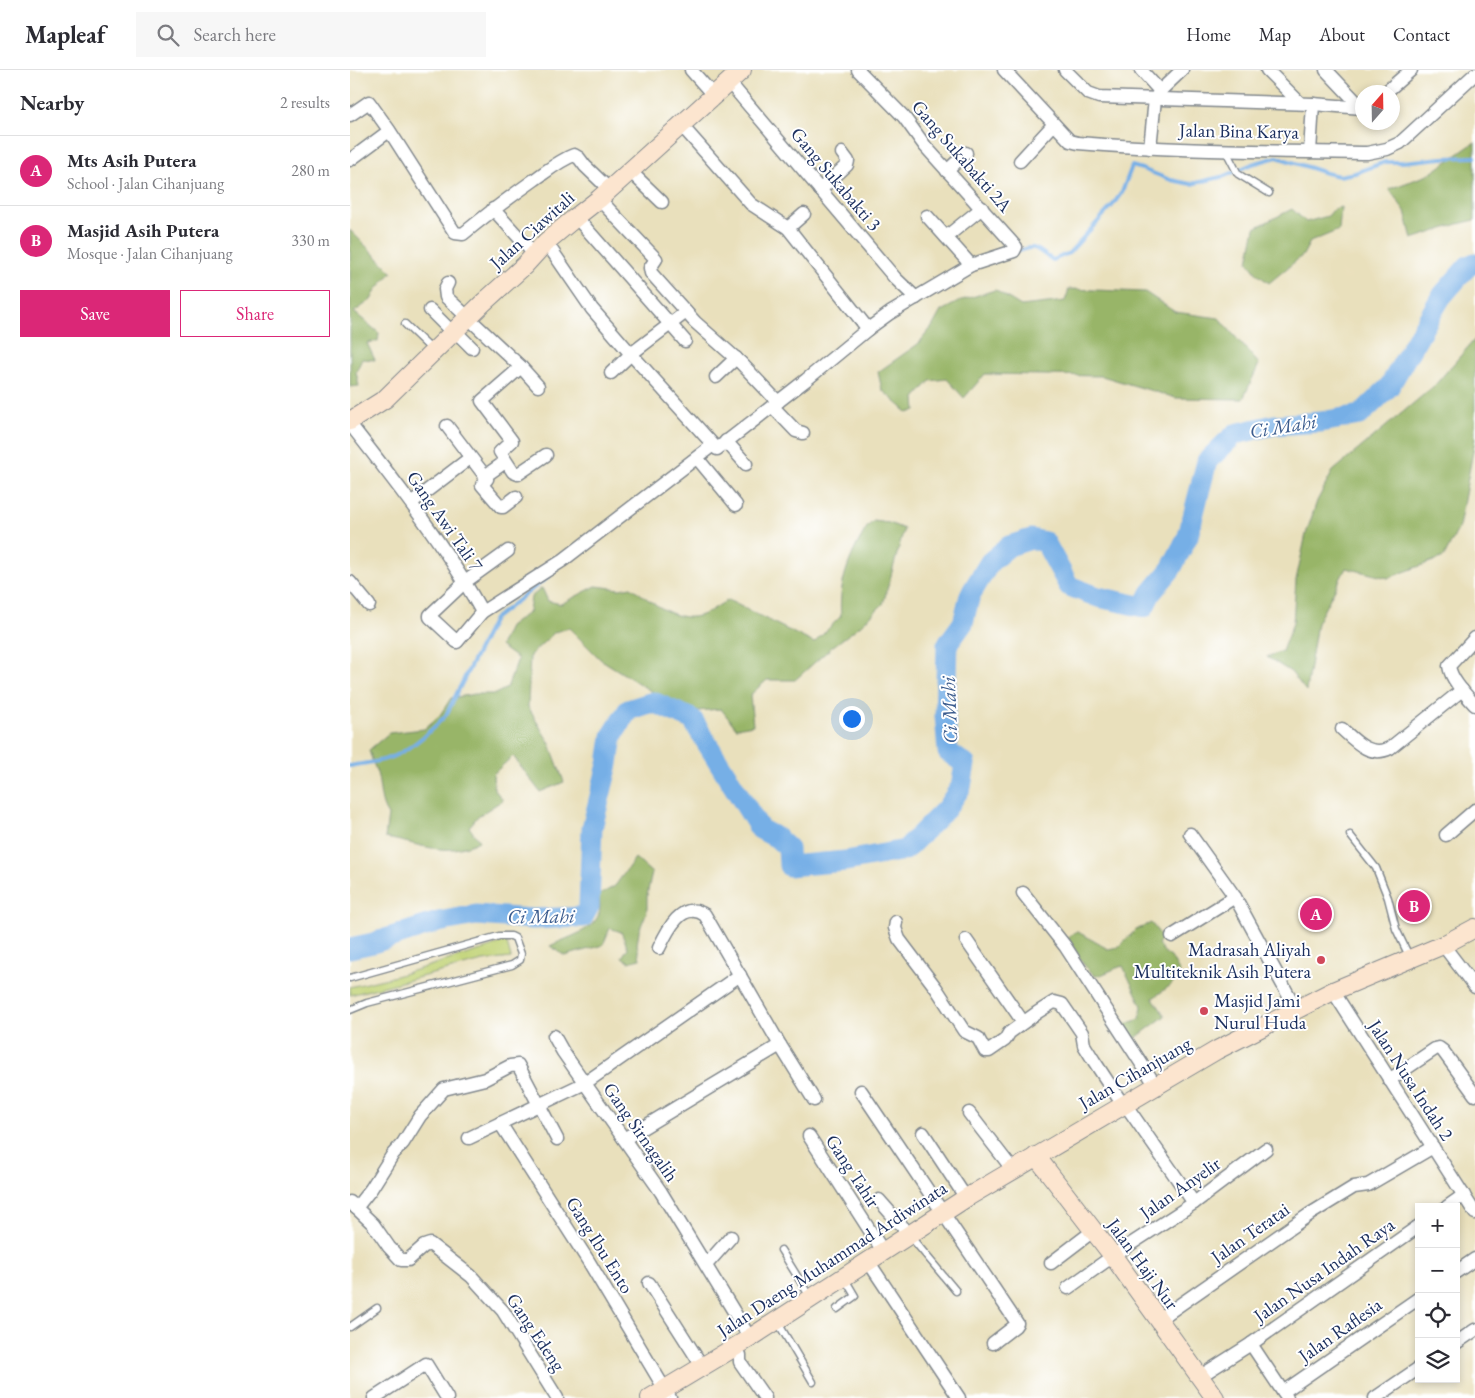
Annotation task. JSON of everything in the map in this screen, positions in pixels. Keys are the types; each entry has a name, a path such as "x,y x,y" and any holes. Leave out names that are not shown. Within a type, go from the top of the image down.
{"main road":[{"name":"Jalan Ciawitali","path":"350,423 384,398 540,249 682,126 738,73"},
{"name":"Jalan Cihanjuang","path":"1036,1156 1217,1050 1296,1009 1443,945 1475,928"},
{"name":"Jalan Daeng Muhammad Ardiwinata","path":"662,1395 702,1366 737,1351 750,1338 776,1320 883,1251 905,1231 944,1212 1036,1156"},
{"name":"Jalan Haji Nur","path":"1036,1156 1113,1256 1215,1398"}],"street":[{"path":"691,70 714,96"},
{"name":"Gang Sukabakti 2A","path":"858,70 904,117 925,146 1016,246 1014,251 972,265"},
{"name":"Jalan Bina Karya","path":"1004,70 1070,141 1078,143 1226,151 1367,153 1387,149 1400,143 1475,74"},
{"path":"1065,70 1088,93 1093,95 1158,95 1355,107"},
{"path":"1141,70 1158,95"},
{"path":"1150,148 1158,95 1182,70"},
{"path":"1268,70 1307,104 1310,152"},
{"path":"1326,70 1355,101"},
{"name":"Gang Sukabakti 3","path":"738,73 820,190 895,278 916,298"},
{"path":"1392,85 1403,73"},
{"path":"350,115 369,102 455,232 463,234 493,209 548,170 574,155 579,158 604,195 656,259 650,268 651,273 695,322 736,358 796,431 803,433"},
{"path":"1020,161 1054,124"},
{"path":"682,126 751,204 788,228 868,329"},
{"path":"350,160 385,134"},
{"path":"820,190 847,166 848,161 842,153"},
{"path":"948,171 966,153"},
{"path":"630,171 662,202"},
{"path":"946,238 982,208"},
{"path":"493,209 540,249 716,449 775,405 868,329 972,265 927,216"},
{"path":"788,228 804,214"},
{"path":"576,217 685,341"},
{"path":"448,282 445,295 521,367 538,386"},
{"path":"430,310 472,348"},
{"path":"610,373 631,354 686,312"},
{"path":"716,377 736,358"},
{"path":"521,367 482,401 512,441 500,452 513,472 518,474 546,455"},
{"name":"Gang Awi Tali 7","path":"350,423 411,503 465,582 482,612"},
{"path":"447,426 485,476 487,479 482,485 501,507 516,497"},
{"path":"726,441 746,464"},
{"path":"508,552 465,582 430,615 457,642 482,612 562,562 713,445"},
{"path":"411,503 470,458"},
{"path":"697,458 736,505"},
{"path":"485,476 505,462"},
{"path":"350,582 369,605"},
{"path":"1475,638 1449,666 1462,690 1475,705"},
{"path":"1342,729 1357,743 1382,752 1390,748 1462,690"},
{"path":"1446,835 1475,810"},
{"path":"1190,834 1235,897 1296,1009"},
{"path":"1023,893 1065,946 1156,1086"},
{"path":"1172,936 1235,897"},
{"path":"659,948 680,915 695,910 705,915 814,1100"},
{"path":"896,922 895,928 899,939 936,988 964,1031 978,1038 985,1051 989,1051 1003,1042 1009,1033 1023,1022 1054,1002 1062,1004 1082,1033 1084,1045 1103,1076 1194,1203"},
{"path":"966,940 1023,1022"},
{"path":"1443,945 1475,987"},
{"name":"Gang Sirnagalih","path":"740,975 585,1083 661,1192 750,1338"},
{"name":"Jalan Nusa Indah 2","path":"1333,992 1433,1147 1469,1197 1475,1213"},
{"path":"469,1138 585,1083 554,1036"},
{"path":"624,1139 780,1045"},
{"path":"1389,1080 1439,1048 1444,1051 1475,1095"},
{"path":"353,1205 371,1190 393,1154 404,1144 420,1116 444,1088 485,1079 510,1066 518,1065 558,1139"},
{"path":"861,1091 1017,1323 993,1343"},
{"path":"969,1114 1013,1170"},
{"name":"Gang Ibu Ento","path":"500,1123 589,1262 662,1395"},
{"path":"923,1133 966,1198"},
{"name":"Gang Tahir","path":"809,1136 883,1251"},
{"name":"Jalan Teratai","path":"1158,1320 1310,1214 1354,1187 1368,1185 1433,1147"},
{"name":"Jalan Anyelir","path":"1068,1288 1194,1203 1266,1149"},
{"path":"1455,1203 1469,1197"},
{"path":"879,1200 905,1231"},
{"name":"Gang Edeng","path":"353,1205 372,1224 401,1260 408,1260 424,1246 430,1244 472,1276 503,1311 557,1398"},
{"name":"Jalan Nusa Indah Raya","path":"1251,1344 1415,1229"},
{"path":"1051,1263 1093,1231"},
{"path":"706,1265 731,1237"},
{"path":"1460,1269 1475,1259"},
{"path":"868,1261 959,1398"},
{"path":"649,1283 702,1366"},
{"name":"Jalan Raflesia","path":"1285,1395 1415,1301"},
{"path":"1460,1340 1475,1330"},
{"path":"1199,1376 1251,1344 1285,1395"},
{"path":"737,1351 740,1362 765,1398"},
{"path":"737,1351 746,1358 774,1398"},
{"path":"374,1398 426,1364 446,1398"},
{"path":"1375,1398 1415,1371"}],"lane":[{"path":"1226,151 1238,174 1269,193"},
{"path":"405,324 433,351"},
{"path":"1350,835 1376,868 1388,898 1396,928 1410,958"},
{"path":"350,978 499,936 515,938 521,954 520,960 512,965 366,1003 350,1010"},
{"path":"905,1231 956,1291"},
{"path":"781,1250 810,1298"},
{"path":"837,1309 855,1296 843,1276"},
{"path":"350,1327 377,1308"},
{"path":"776,1320 813,1382"}],"green space":[{"path":"1475,142 1475,220 1412,239 1405,211 1389,189 1428,175"},
{"path":"1341,207 1339,230 1310,242 1303,255 1269,283 1257,274 1248,262 1255,228 1292,209 1306,222 1328,216 1334,209"},
{"path":"350,230 392,272 376,290 371,300 354,312 379,333 378,341 367,343 375,360 362,359 356,372 359,386 350,387"},
{"path":"1069,289 1145,292 1175,312 1219,318 1259,364 1243,399 1176,398 1102,376 985,374 964,398 947,379 930,381 915,398 916,410 908,413 882,390 878,372 918,344 932,327 941,311 962,300 995,290 1021,306 1065,301"},
{"path":"1475,339 1475,440 1459,527 1444,557 1388,578 1346,568 1317,623 1306,691 1291,672 1267,657 1282,651 1293,623 1296,580 1306,534 1317,501 1333,471 1435,385"},
{"path":"874,521 889,523 904,529 883,604 861,625 832,647 795,680 767,680 750,695 753,725 736,728 721,709 684,712 600,659 569,628 555,632 530,655 528,707 550,744 564,782 540,792 513,756 493,774 494,789 503,800 478,816 469,827 479,841 455,849 444,849 385,838 388,815 383,805 377,773 369,750 389,733 424,729 440,715 451,698 475,694 495,694 507,688 518,659 500,646 509,627 529,612 531,597 542,588 548,601 561,604 596,586 620,589 631,587 656,605 684,617 704,614 728,600 814,643 841,616 842,586 847,567 855,548 869,525"},
{"path":"635,858 652,873 647,895 647,911 639,931 637,945 640,959 629,962 622,957 628,948 621,932 610,928 603,945 565,956 550,946 578,934 595,920 599,914 599,895 615,886"},
{"path":"1151,923 1163,938 1158,944 1171,957 1180,973 1171,985 1153,998 1165,1016 1133,1040 1121,1026 1140,1019 1142,1006 1123,966 1095,976 1084,965 1068,938 1073,933 1078,932 1108,949 1118,947 1136,930"},
{"path":"506,940 511,958 483,961 350,995 350,987 396,976 491,947"}],"waterway":[{"path":"1017,252 1033,248 1053,260 1069,253 1112,206 1122,192 1132,166 1171,180 1191,184 1225,176 1252,164 1277,157 1339,176 1355,173 1385,162 1475,157"},
{"name":"Ci Mahi","path":"350,948 373,943 438,922 476,915 533,919 583,917 589,906 592,828 608,764 612,736 628,710 653,702 692,719 760,829 777,838 788,848 789,866 846,861 905,850 946,809 961,787 965,764 948,752 945,716 947,645 963,623 970,595 990,562 1009,546 1031,539 1045,542 1069,586 1098,597 1144,607 1151,593 1171,569 1188,536 1207,461 1235,434 1274,425 1321,422 1360,415 1389,387 1441,297 1468,266 1475,263"},
{"path":"350,766 380,761 397,755 420,740 433,728 446,715 494,619 549,576"}],"place":[{"name":"Masjid Asih Putera","path":"1414,906"},
{"name":"Mts Asih Putera","path":"1316,914"},
{"name":"Madrasah Aliyah Multiteknik Asih Putera","path":"1321,960"},
{"name":"Masjid Jami Nurul Huda","path":"1204,1011"}]}
